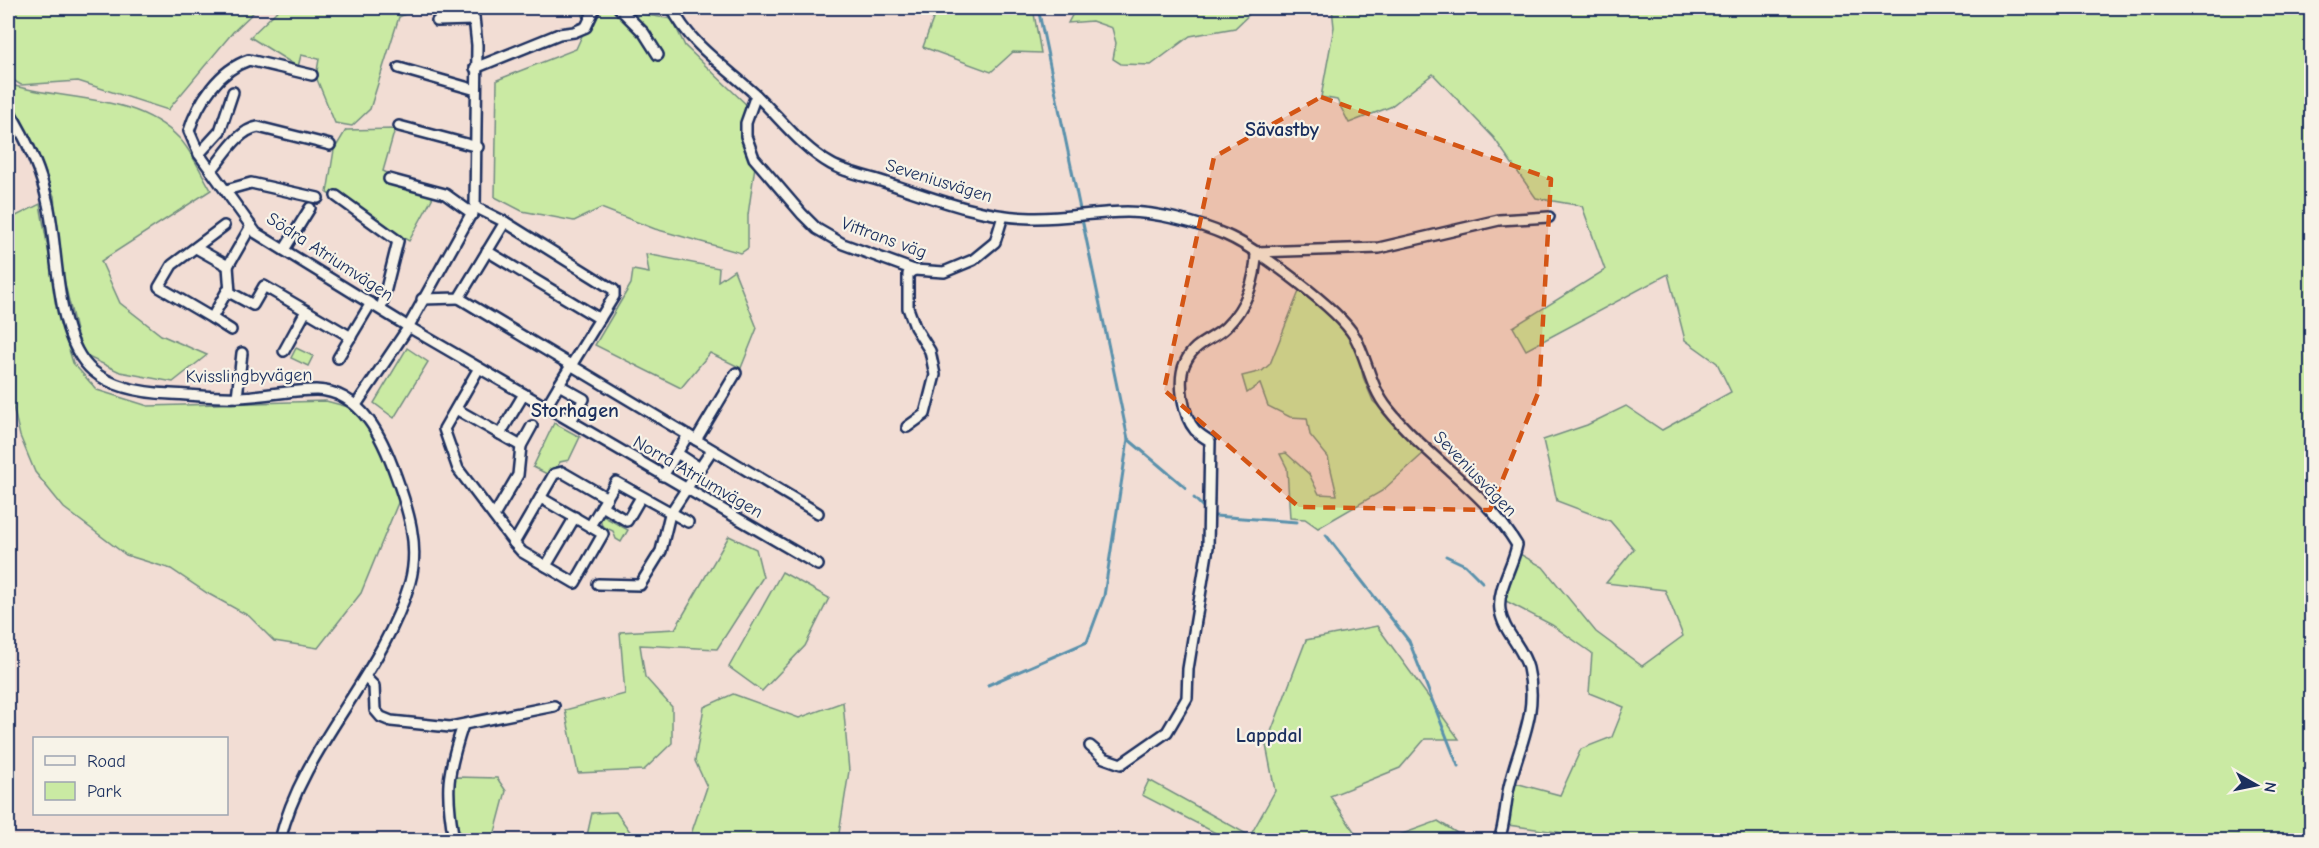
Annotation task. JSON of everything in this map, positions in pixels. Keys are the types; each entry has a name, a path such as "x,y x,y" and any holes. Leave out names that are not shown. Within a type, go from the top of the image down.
{"street":[{"path":"356,405 407,326 474,210 478,147 475,68 477,45 473,8"},
{"path":"475,68 559,34 574,32 586,27 595,8"},
{"path":"619,8 644,33 658,55"},
{"name":"Seveniusvägen","path":"672,8 693,39 756,95 812,151 832,165 968,209 1003,216 1078,217 1129,212 1185,222 1226,235 1256,252 1332,312 1353,334 1363,353 1373,387 1389,411 1472,493 1506,529 1517,545 1514,562 1501,592 1500,610 1528,666 1532,701 1530,725 1515,765 1498,840"},
{"path":"437,21 473,20"},
{"name":"Södra Atriumvägen","path":"312,75 249,60 240,63 226,73 202,100 188,119 189,131 199,154 256,233 407,326"},
{"path":"399,68 476,90"},
{"path":"199,154 220,131 234,92"},
{"name":"Vittrans väg","path":"756,95 748,115 746,136 754,158 778,189 817,229 843,244 914,270 944,272 973,260 995,242 1003,216"},
{"name":"Kvisslingbyvägen","path":"8,109 36,161 48,202 70,335 81,360 94,372 133,390 155,394 237,397 316,390 334,392 356,405 386,448 411,525 414,555 410,581 399,611 366,678 301,779 280,840"},
{"path":"399,126 478,147"},
{"path":"212,171 242,134 251,128 330,145"},
{"path":"389,179 446,194 474,210 505,222 610,285 614,296 546,407"},
{"path":"225,190 251,183 318,198"},
{"path":"336,196 398,241 381,309"},
{"path":"284,250 310,208"},
{"path":"1090,746 1104,758 1121,764 1167,732 1187,698 1188,669 1208,547 1211,457 1210,441 1196,431 1189,420 1182,384 1184,364 1201,341 1225,328 1244,303 1256,275 1256,252 1379,248 1499,220 1549,217"},
{"path":"459,298 505,222"},
{"path":"224,226 172,265 159,287 231,330"},
{"path":"230,293 228,266 251,226"},
{"path":"196,248 228,266"},
{"path":"487,252 600,319"},
{"path":"907,427 925,414 935,375 930,351 915,327 908,308 908,274 914,270"},
{"path":"212,318 227,291 253,305 264,286 351,337"},
{"path":"422,299 459,298 818,513"},
{"path":"338,358 371,303"},
{"path":"284,351 306,311"},
{"name":"Norra Atriumvägen","path":"407,326 818,565"},
{"path":"237,397 242,353"},
{"path":"479,368 444,429 458,469 522,552 574,583 603,534 541,498"},
{"path":"663,476 736,373"},
{"path":"559,385 584,399 571,422"},
{"path":"500,434 524,394"},
{"path":"456,409 521,446"},
{"path":"494,516 518,475 521,446 532,426"},
{"path":"598,584 640,585 661,551 670,514 688,490 712,450"},
{"path":"676,455 700,468"},
{"path":"514,543 554,474 562,472 627,521 641,497"},
{"path":"590,526 616,482 688,522"},
{"path":"546,566 575,517"},
{"path":"366,678 374,687 375,710 381,717 391,721 450,727 554,706"},
{"path":"454,840 447,791 450,768 464,725"}],"highlighted area":[{"path":"1321,97 1551,179 1539,391 1490,510 1299,507 1164,390 1214,157"}],"green space":[{"path":"8,8 258,8 233,32 168,110 78,81 21,85 8,77"},
{"path":"280,8 418,8 399,17 370,109 352,126 335,123 316,77 319,59 301,55 298,67 250,37"},
{"path":"581,8 604,8 672,19 685,46 751,109 749,130 755,166 748,215 748,248 741,253 655,229 601,208 574,221 522,211 495,197 497,80 576,49 586,27"},
{"path":"937,8 1033,8 1041,53 1013,52 991,72 923,47"},
{"path":"1076,8 1256,8 1235,28 1190,36 1151,65 1121,64 1113,59 1116,43 1112,28 1092,21 1068,23"},
{"path":"1332,8 2311,8 2311,840 1589,840 1591,837 1508,825 1509,805 1515,783 1560,795 1581,749 1612,737 1624,707 1589,693 1592,653 1552,625 1506,601 1509,580 1520,554 1543,567 1596,632 1642,666 1683,636 1665,590 1606,583 1634,549 1610,521 1557,501 1543,440 1587,425 1626,406 1662,430 1731,392 1717,363 1685,340 1668,274 1526,350 1513,327 1605,270 1582,206 1536,198 1494,138 1433,74 1390,107 1349,123 1337,100 1321,97 1334,27"},
{"path":"8,84 30,90 98,101 142,113 162,124 180,139 211,190 101,261 120,303 161,335 207,355 173,382 120,372 86,356 77,335 60,263 54,196 26,131 8,102"},
{"path":"395,129 383,171 434,195 409,241 327,193 334,150 346,130"},
{"path":"40,204 61,323 73,363 97,390 148,406 326,401 360,410 379,439 400,498 361,593 318,648 274,641 249,616 207,593 171,569 126,555 64,508 35,472 20,436 8,385 8,220"},
{"path":"646,254 719,268 718,281 734,270 757,328 741,368 710,353 681,388 595,345 631,284 633,270 649,273"},
{"path":"1300,289 1342,325 1358,352 1363,377 1373,401 1426,451 1382,491 1318,528 1305,519 1290,518 1287,468 1280,454 1286,453 1309,474 1319,494 1337,495 1328,457 1310,435 1307,418 1290,417 1268,406 1260,384 1247,393 1242,376 1262,371 1270,364"},
{"path":"296,348 313,356 308,366 291,358"},
{"path":"407,348 428,362 394,418 374,403"},
{"path":"554,423 580,437 569,460 560,462 551,476 533,467"},
{"path":"603,516 628,530 621,542 616,539 613,531 602,526 600,520"},
{"path":"729,536 756,549 763,577 717,649 640,645 645,677 672,707 672,743 644,770 578,773 565,710 625,694 620,632 675,629"},
{"path":"782,572 829,598 805,646 762,691 729,667"},
{"path":"1377,626 1459,739 1425,739 1400,768 1330,796 1360,840 1229,840 1142,795 1149,780 1250,836 1275,791 1266,745 1306,640"},
{"path":"733,694 799,718 843,702 849,771 838,840 689,840 707,787 695,761 704,707"},
{"path":"456,777 497,778 506,791 493,840 456,840 450,799"},
{"path":"616,812 636,840 586,840 592,813"},
{"path":"1438,821 1468,840 1386,840"}],"waterway":[{"path":"988,685 1087,642 1104,596 1128,439 1038,8"},
{"path":"1128,439 1186,488"},
{"path":"1194,498 1205,509"},
{"path":"1215,516 1297,522"},
{"path":"1326,535 1409,641 1458,766"},
{"path":"1446,556 1465,565 1483,583"}],"district":[{"name":"Sävastby","path":"1282,129"},
{"name":"Storhagen","path":"575,410"},
{"name":"Lappdal","path":"1269,735"}]}
